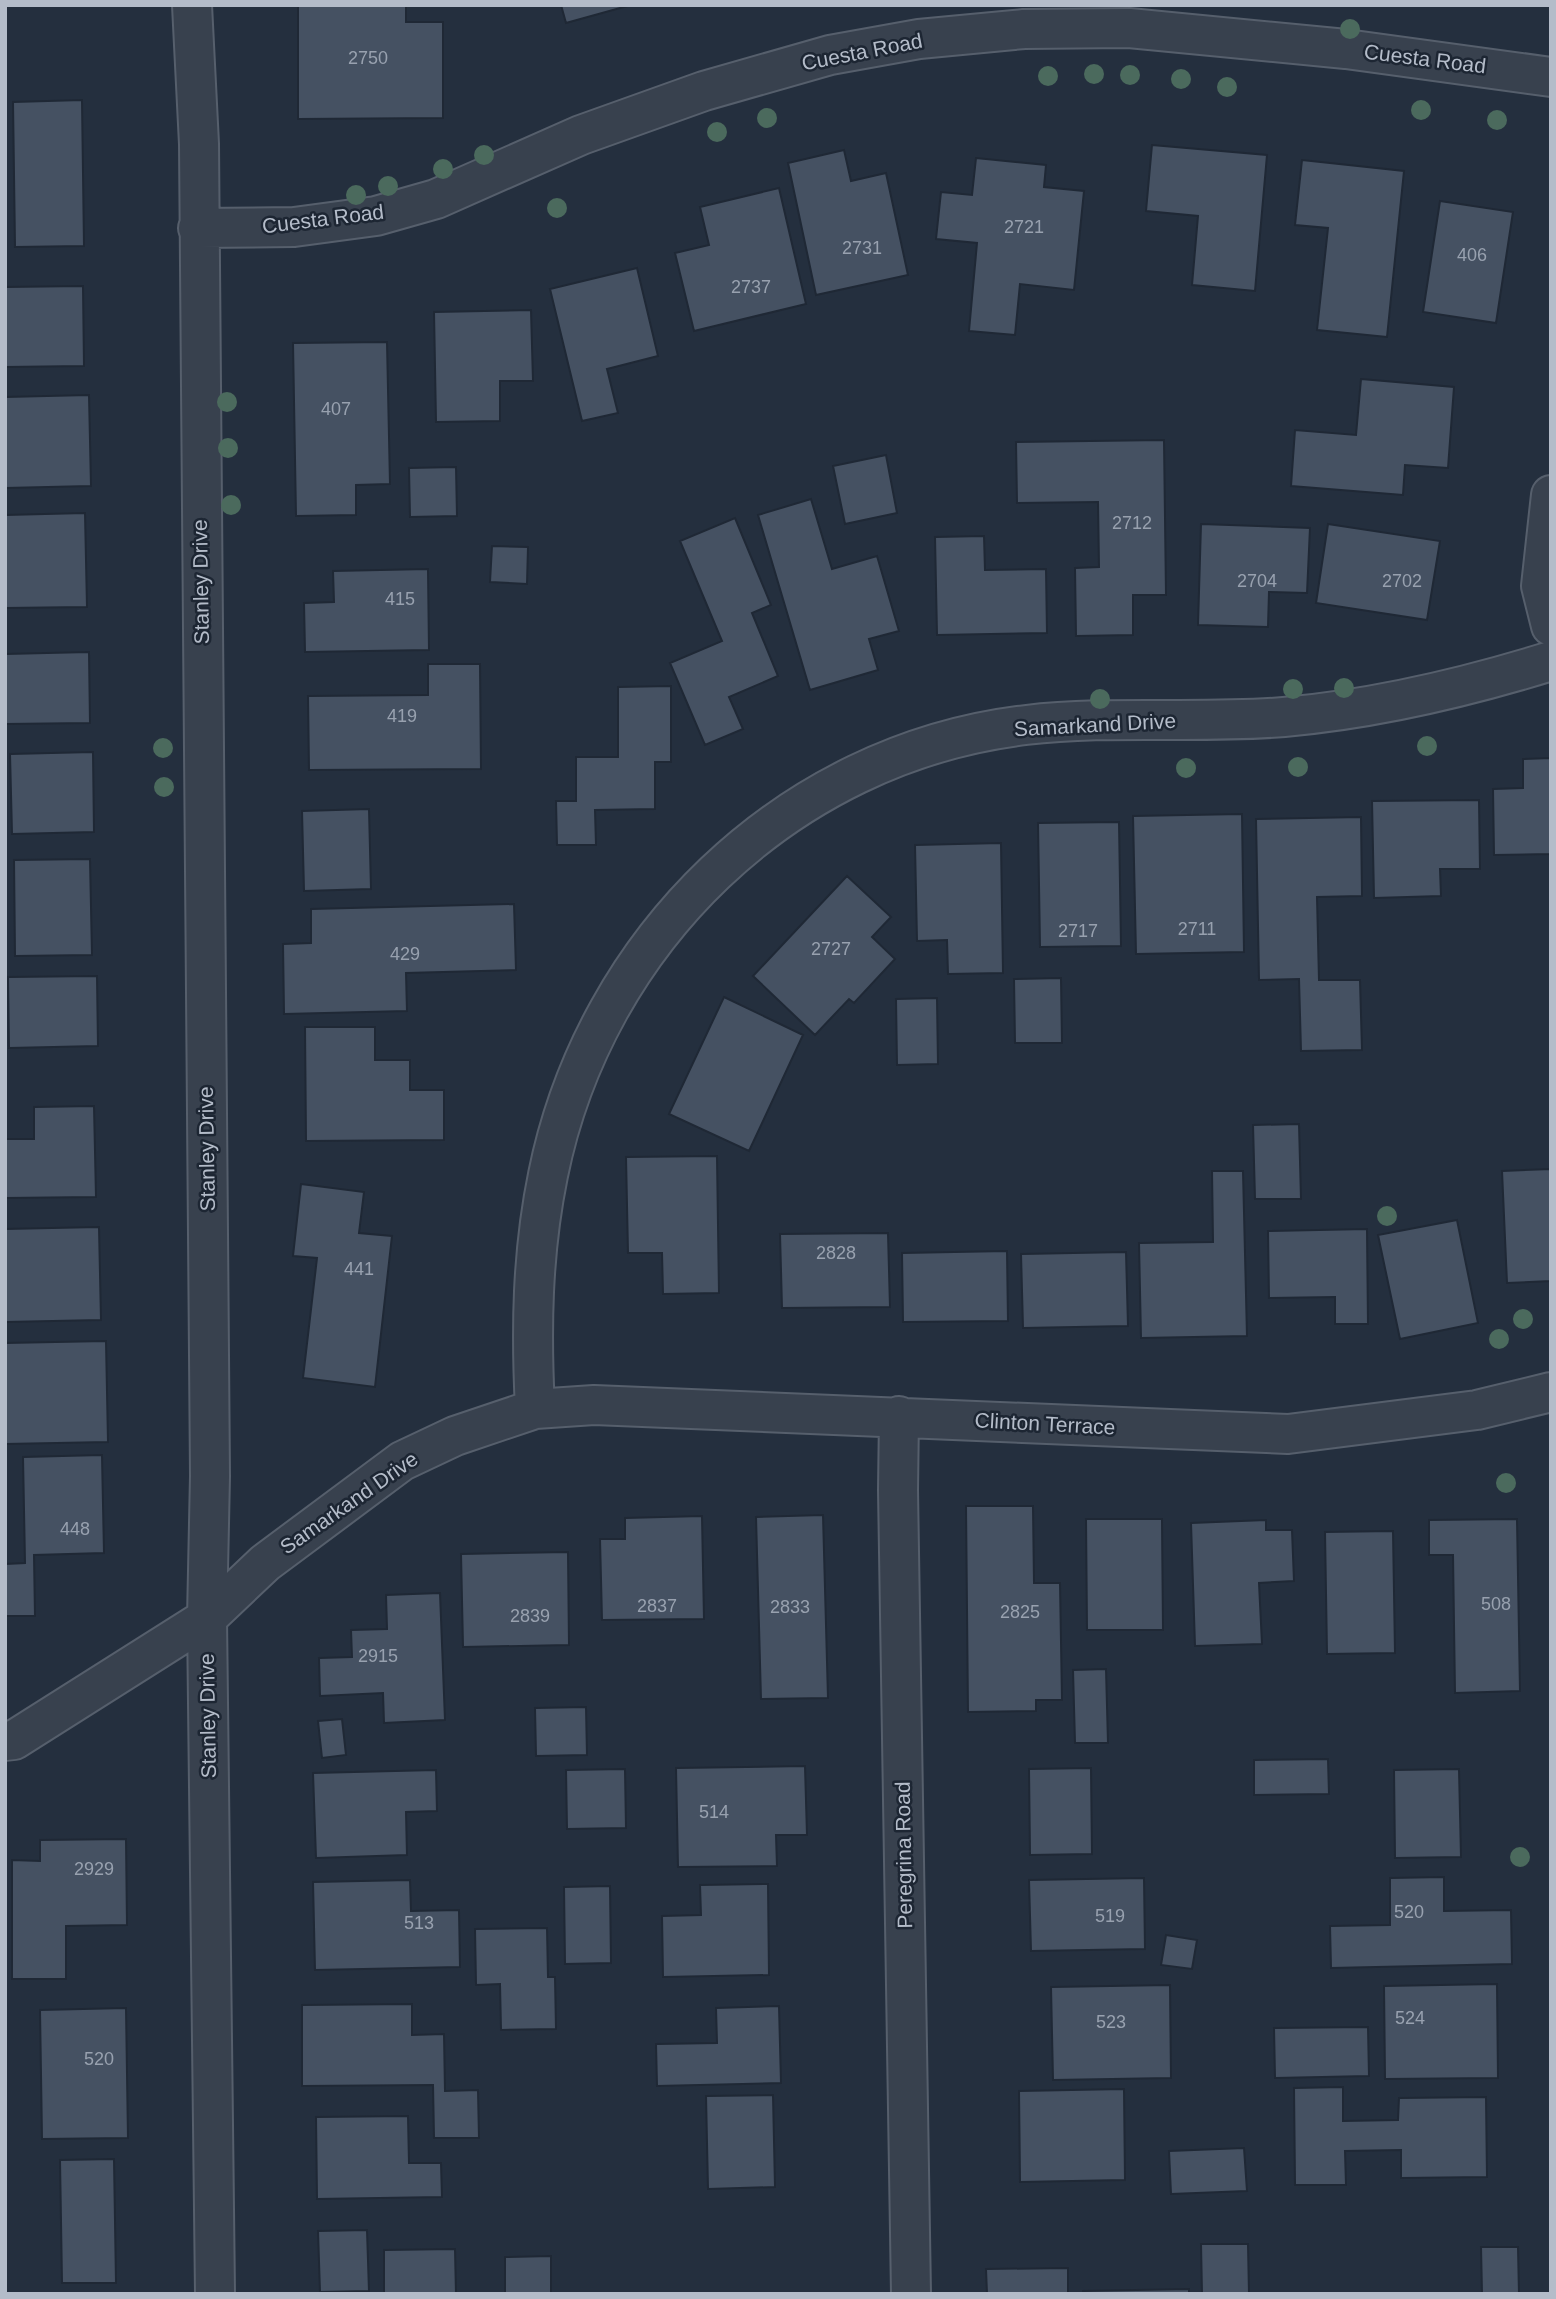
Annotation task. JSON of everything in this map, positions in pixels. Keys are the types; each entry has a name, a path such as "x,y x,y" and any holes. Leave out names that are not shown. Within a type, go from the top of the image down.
{"street":[{"name":"Stanley Drive","path":"192,5 199,144 210,1448 207,1618 215,2294"},
{"name":"Cuesta Road","path":"198,228 294,227 376,216 436,199 581,135 704,91 830,55 919,39 1024,29 1129,28 1346,49 1551,77"},
{"path":"1551,495 1541,586 1551,626"},
{"name":"Samarkand Drive","path":"5,1741 14,1740 207,1618 265,1563 402,1461 454,1436 536,1409 531,1321 536,1246 549,1171 576,1078 605,1015 646,948 697,887 752,837 824,790 875,765 942,741 1024,725 1284,717 1371,706 1478,684 1551,662"},
{"name":"Clinton Terrace","path":"536,1409 594,1405 1288,1434 1477,1410 1551,1392"},
{"name":"Peregrina Road","path":"900,1416 898,1517 911,2294"}],"building":[{"path":"298,5 406,5 406,22 443,22 443,118 298,119"},
{"path":"561,5 631,5 566,23"},
{"path":"82,100 84,246 15,247 13,102"},
{"path":"1152,145 1267,155 1255,291 1192,285 1198,216 1146,211"},
{"path":"844,150 851,181 886,173 908,275 816,295 788,163"},
{"path":"976,158 1046,165 1044,187 1084,191 1074,290 1020,284 1015,335 969,331 977,243 936,239 941,192 972,195"},
{"path":"1302,160 1404,171 1387,337 1317,330 1328,228 1295,225"},
{"path":"779,188 806,304 694,331 675,253 709,245 700,207"},
{"path":"1440,201 1513,212 1496,323 1423,312"},
{"path":"637,268 658,356 607,369 618,413 582,421 550,289"},
{"path":"83,286 84,366 5,367 5,287"},
{"path":"531,310 533,381 500,381 500,421 436,422 434,312"},
{"path":"387,342 390,484 356,485 356,515 296,516 293,343"},
{"path":"1361,379 1454,387 1448,468 1405,465 1403,495 1291,486 1295,430 1356,435"},
{"path":"89,395 91,486 5,488 5,397"},
{"path":"1164,440 1166,595 1133,595 1133,635 1076,636 1075,568 1099,567 1098,502 1017,503 1016,442"},
{"path":"886,455 897,513 845,524 833,466"},
{"path":"456,467 457,516 410,517 409,468"},
{"path":"811,499 832,569 877,556 899,631 869,639 878,670 810,690 758,515"},
{"path":"85,513 87,607 5,608 5,515"},
{"path":"735,518 771,605 752,613 778,676 729,697 743,729 705,745 670,663 722,641 680,541"},
{"path":"1201,524 1310,528 1307,593 1269,592 1268,627 1198,625"},
{"path":"1328,524 1440,541 1427,620 1316,603"},
{"path":"984,536 985,570 1046,569 1047,633 937,635 935,537"},
{"path":"492,546 528,547 527,584 490,582"},
{"path":"428,569 429,650 305,652 304,603 334,602 333,571"},
{"path":"89,652 90,723 5,724 5,654"},
{"path":"428,664 480,664 481,769 309,770 308,696 428,695"},
{"path":"671,686 671,762 655,762 655,809 595,810 596,845 557,845 556,801 576,801 576,757 618,757 618,687"},
{"path":"93,752 94,832 12,834 10,754"},
{"path":"1551,758 1551,854 1494,855 1493,789 1523,788 1523,759"},
{"path":"1479,800 1480,869 1440,869 1441,896 1374,898 1372,801"},
{"path":"369,809 371,889 304,891 302,811"},
{"path":"1242,814 1244,952 1136,954 1133,816"},
{"path":"1361,817 1362,896 1317,897 1319,980 1360,980 1362,1050 1301,1051 1299,979 1259,980 1256,819"},
{"path":"1119,822 1121,946 1040,947 1038,823"},
{"path":"1001,843 1003,973 948,974 947,940 917,941 915,845"},
{"path":"90,859 92,955 15,956 14,860"},
{"path":"847,876 891,917 872,937 895,959 854,1003 849,999 815,1035 753,976"},
{"path":"514,904 516,970 406,973 407,1011 284,1014 283,944 311,943 311,909"},
{"path":"97,976 98,1046 9,1048 8,977"},
{"path":"1061,978 1062,1043 1015,1043 1014,979"},
{"path":"724,997 803,1035 749,1151 669,1114"},
{"path":"937,998 938,1064 897,1065 896,999"},
{"path":"305,1027 375,1027 375,1060 410,1060 410,1090 444,1090 444,1140 306,1141"},
{"path":"94,1106 96,1197 5,1198 5,1139 34,1139 34,1107"},
{"path":"1299,1124 1301,1199 1255,1199 1253,1125"},
{"path":"717,1156 719,1293 663,1294 662,1253 628,1253 626,1157"},
{"path":"1551,1169 1551,1281 1507,1283 1502,1171"},
{"path":"1212,1171 1243,1171 1247,1336 1141,1338 1139,1243 1213,1242"},
{"path":"301,1184 364,1192 359,1233 392,1236 375,1387 303,1378 317,1258 293,1256"},
{"path":"1457,1220 1478,1323 1400,1339 1378,1235"},
{"path":"99,1227 101,1320 5,1322 5,1229"},
{"path":"1367,1229 1368,1324 1335,1324 1335,1297 1269,1298 1268,1231"},
{"path":"888,1233 890,1307 782,1308 780,1234"},
{"path":"1007,1251 1008,1321 903,1322 902,1253"},
{"path":"1126,1252 1128,1326 1023,1328 1021,1254"},
{"path":"106,1341 108,1442 5,1444 5,1343"},
{"path":"102,1455 104,1553 34,1555 35,1616 5,1616 5,1564 25,1563 23,1457"},
{"path":"966,1506 1033,1506 1034,1583 1060,1583 1062,1700 1036,1700 1036,1711 968,1712"},
{"path":"823,1515 828,1698 761,1699 756,1517"},
{"path":"702,1516 704,1619 602,1620 600,1539 625,1539 625,1518"},
{"path":"1086,1519 1162,1519 1163,1630 1087,1630"},
{"path":"1517,1519 1520,1691 1455,1693 1453,1555 1429,1555 1429,1520"},
{"path":"1266,1520 1266,1530 1292,1530 1294,1581 1259,1583 1262,1644 1195,1646 1191,1523"},
{"path":"1393,1531 1395,1653 1327,1654 1325,1532"},
{"path":"568,1552 569,1645 463,1647 461,1554"},
{"path":"440,1593 445,1720 384,1723 383,1693 320,1696 319,1658 352,1657 351,1630 387,1629 386,1595"},
{"path":"1106,1669 1108,1743 1075,1743 1073,1670"},
{"path":"586,1707 587,1755 536,1756 535,1708"},
{"path":"342,1719 346,1755 322,1758 318,1721"},
{"path":"1328,1759 1329,1794 1254,1795 1254,1760"},
{"path":"805,1766 807,1835 776,1835 777,1866 678,1867 676,1768"},
{"path":"1091,1768 1092,1854 1030,1855 1029,1769"},
{"path":"625,1769 626,1828 567,1829 566,1770"},
{"path":"1459,1769 1461,1857 1395,1858 1394,1770"},
{"path":"436,1770 437,1811 406,1812 407,1855 316,1858 313,1773"},
{"path":"126,1839 127,1925 66,1926 66,1979 12,1979 12,1860 40,1861 40,1840"},
{"path":"1444,1877 1444,1911 1511,1910 1512,1964 1331,1968 1330,1926 1390,1925 1390,1878"},
{"path":"1144,1878 1145,1949 1031,1951 1029,1880"},
{"path":"410,1880 411,1911 459,1910 460,1967 315,1970 313,1882"},
{"path":"768,1884 769,1975 663,1977 662,1916 701,1915 700,1885"},
{"path":"610,1886 611,1963 565,1964 564,1887"},
{"path":"547,1928 548,1977 555,1977 556,2029 501,2030 500,1984 476,1985 475,1929"},
{"path":"1166,1935 1197,1940 1192,1969 1161,1965"},
{"path":"1497,1984 1498,2078 1385,2079 1384,1986"},
{"path":"1170,1985 1171,2078 1053,2080 1051,1987"},
{"path":"412,2004 412,2035 444,2034 445,2091 478,2090 479,2138 434,2138 433,2085 302,2086 302,2005"},
{"path":"779,2006 781,2083 657,2086 656,2044 717,2043 716,2008"},
{"path":"126,2008 128,2138 42,2139 40,2010"},
{"path":"1368,2027 1369,2076 1275,2078 1274,2028"},
{"path":"1343,2087 1343,2121 1398,2120 1399,2098 1486,2097 1487,2177 1401,2178 1401,2150 1345,2151 1346,2185 1295,2185 1294,2088"},
{"path":"1124,2089 1125,2180 1020,2182 1019,2091"},
{"path":"773,2095 775,2187 708,2189 706,2096"},
{"path":"408,2116 409,2163 441,2163 442,2197 317,2199 316,2117"},
{"path":"1244,2148 1247,2191 1171,2194 1169,2151"},
{"path":"114,2159 116,2283 62,2283 60,2160"},
{"path":"367,2230 369,2291 320,2292 318,2231"},
{"path":"1201,2244 1248,2244 1249,2294 1202,2294"},
{"path":"1481,2247 1518,2247 1519,2294 1482,2294"},
{"path":"455,2249 456,2294 384,2294 384,2250"},
{"path":"551,2256 551,2294 505,2294 505,2257"},
{"path":"1068,2268 1068,2294 987,2294 986,2269"},
{"path":"1189,2289 1189,2294 1083,2294 1083,2291"}]}
